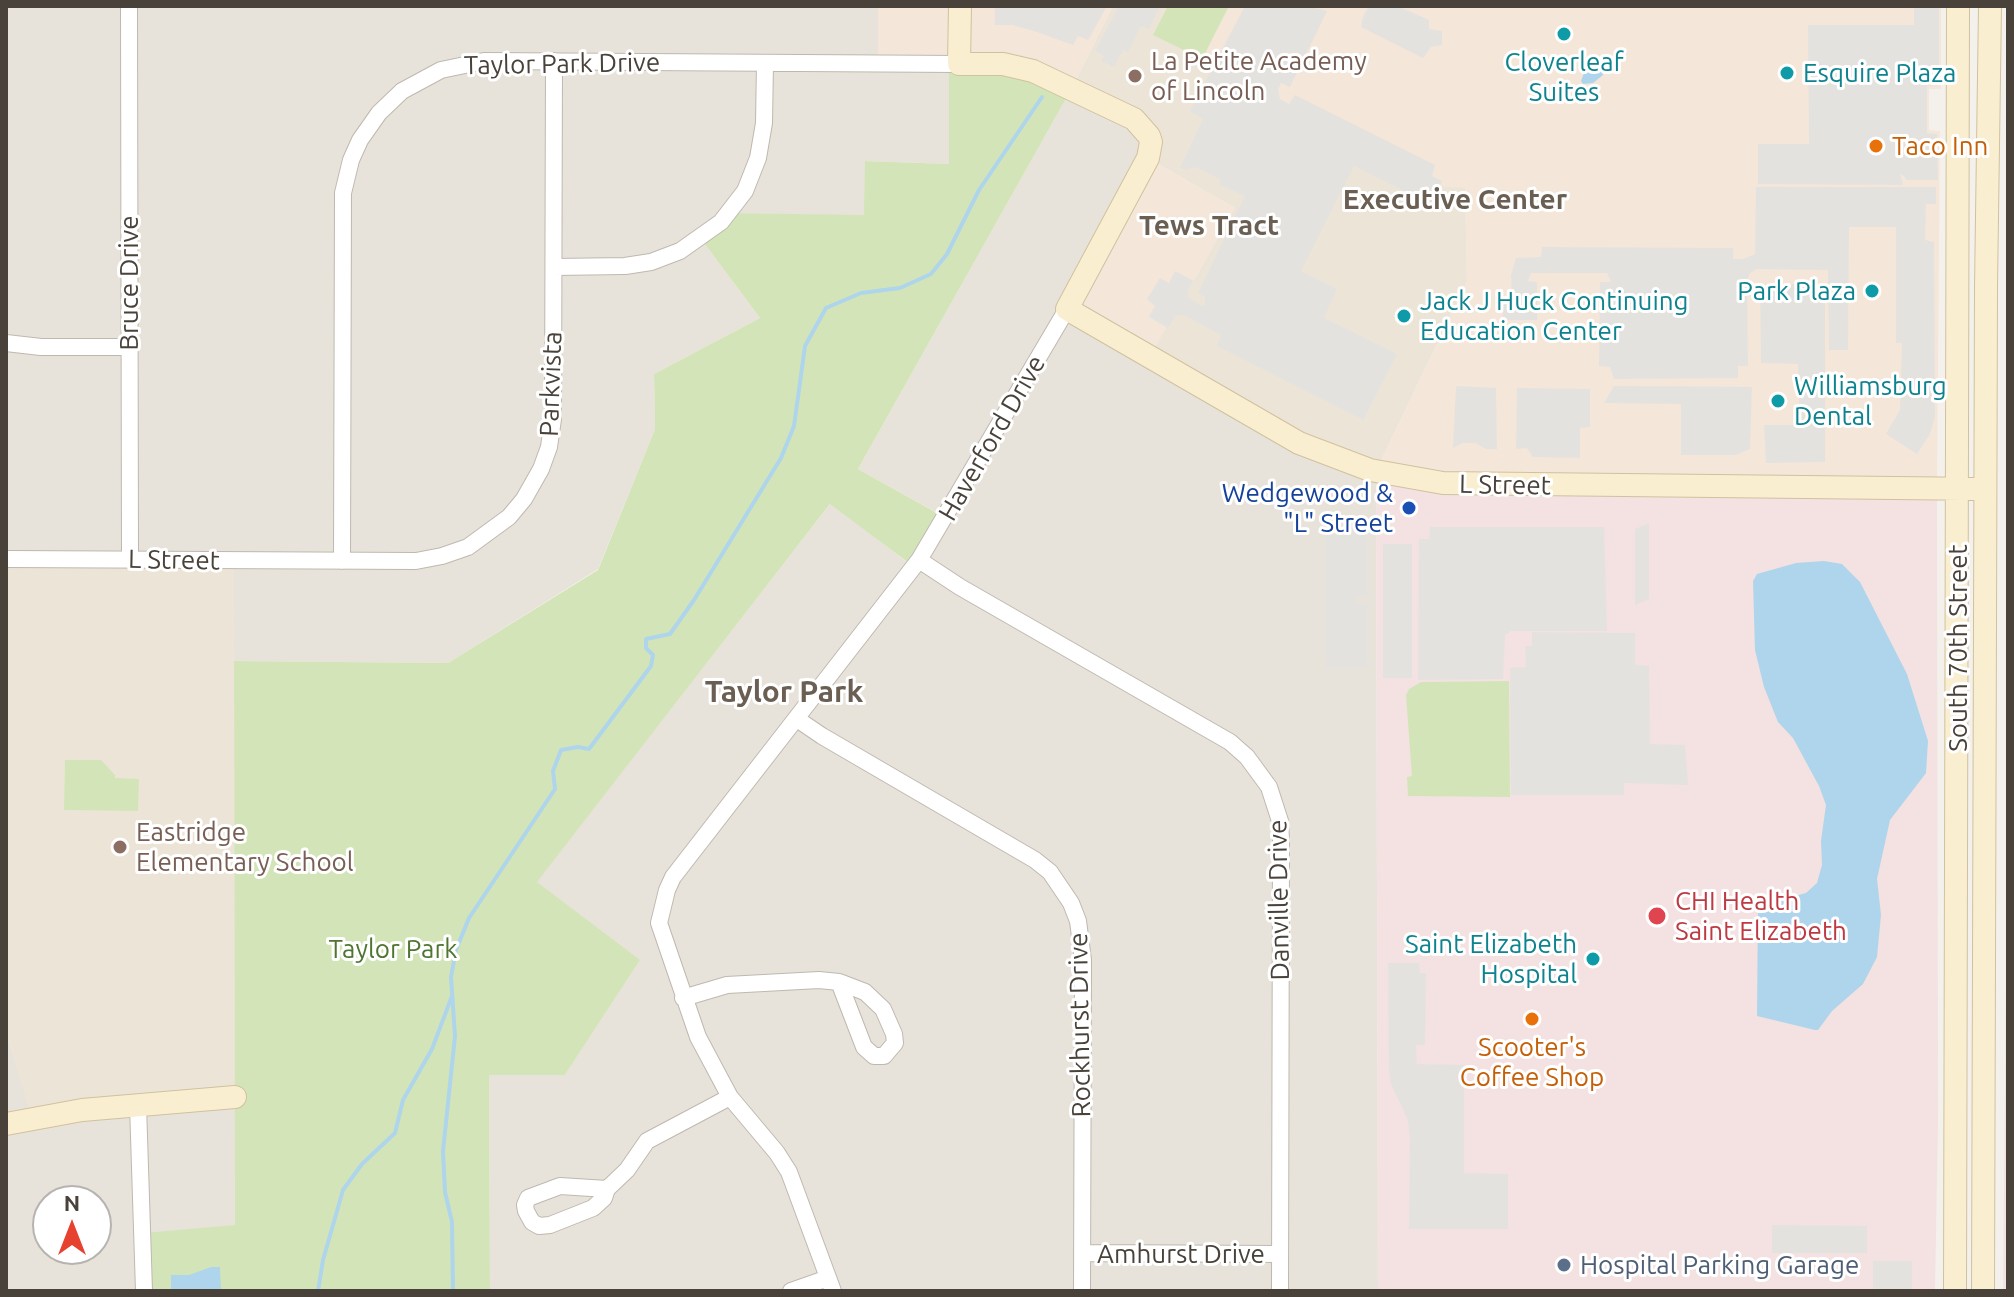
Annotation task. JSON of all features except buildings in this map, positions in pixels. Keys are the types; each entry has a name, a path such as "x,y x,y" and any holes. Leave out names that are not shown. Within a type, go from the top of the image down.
{"main road":[{"path":"959,64 960,6"},
{"name":"South 70th Street","path":"1955,1291 1958,6"},
{"name":"South 70th Street","path":"1983,1291 1990,6"},
{"name":"Taylor Park Drive","path":"959,64 1003,64 1041,74 1134,119 1149,136"},
{"name":"Haverford Drive","path":"1067,309 1148,158 1149,136"},
{"name":"L Street","path":"1067,309 1299,443 1337,459 1397,476 1468,485 1985,489"},
{"path":"6,1124 60,1113 235,1097"}],"street":[{"name":"Bruce Drive","path":"129,6 130,559"},
{"name":"Parkvista","path":"342,561 416,561 468,547 509,517 524,499 541,469 551,435 554,61"},
{"name":"Taylor Park Drive","path":"342,561 342,204 345,181 355,150 386,105 411,84 431,74 472,62 959,64"},
{"path":"554,267 625,266 651,262 680,251 721,222 738,203 755,169 763,135 765,63"},
{"name":"Haverford Drive","path":"683,998 659,923 673,877 919,560 1067,309"},
{"path":"6,343 41,347 129,347"},
{"name":"L Street","path":"6,559 342,561"},
{"name":"Danville Drive","path":"919,560 960,587 1230,742 1247,757 1269,787 1280,821 1281,840 1280,1291"},
{"name":"Rockhurst Drive","path":"797,719 1035,860 1050,872 1071,903 1080,930 1083,960 1082,1291"},
{"path":"791,1291 831,1284 789,1172 730,1097 705,1054 683,998 727,985 819,980 839,982"},
{"path":"607,1189 627,1170 647,1141 730,1097"},
{"path":"138,1105 144,1291"},
{"name":"Amhurst Drive","path":"1082,1253 1280,1254"}],"shaded area":[{"path":"6,6 878,6 878,64 949,64 949,164 865,161 865,216 729,213 701,239 760,318 654,374 655,429 598,569 448,663 234,661 234,561 6,559"},
{"path":"878,6 1113,6 1072,88 1041,74 878,64"},
{"path":"995,6 1107,6 1088,40 1078,36 1073,45 1012,25 995,25"},
{"path":"1113,6 1229,6 1199,65 1436,186 1465,188 1467,281 1376,471 1150,357 1235,208 1148,158 1151,142 1072,88"},
{"path":"1119,6 1160,6 1149,29 1141,26 1128,52 1123,50 1114,67 1101,61 1104,56 1095,51"},
{"path":"1229,6 1941,6 1941,89 1929,89 1929,130 1940,131 1937,489 1376,471 1467,281 1465,189 1436,186 1198,65"},
{"path":"1245,6 1306,6 1327,11 1290,87 1281,83 1278,90 1280,99 1289,104 1295,95 1435,165 1432,176 1442,181 1432,205 1354,166 1301,271 1337,289 1324,318 1397,354 1363,420 1217,346 1221,335 1184,315 1176,315 1168,328 1149,317 1155,306 1147,299 1160,278 1169,283 1175,271 1194,281 1188,290 1188,298 1205,305 1205,297 1198,293 1245,196 1220,185 1220,179 1195,167 1187,170 1180,168 1203,119 1190,111"},
{"path":"1369,6 1397,6 1429,20 1429,29 1442,31 1442,45 1431,47 1423,58 1361,27"},
{"path":"1914,6 1939,6 1939,85 1927,86 1927,133 1937,134 1938,180 1906,180 1900,174 1903,185 1758,184 1758,144 1809,144 1808,25 1914,25"},
{"path":"1072,88 1149,136 1113,227 1376,471 1378,1291 490,1291 489,1075 565,1075 639,961 536,882 831,503 913,567 945,517 858,469"},
{"path":"1148,158 1235,208 1150,357 1067,309"},
{"path":"1756,187 1936,187 1936,204 1926,204 1925,240 1934,242 1935,416 1930,434 1917,454 1886,434 1900,410 1902,343 1896,343 1896,227 1849,227 1848,350 1829,350 1828,270 1757,269 1750,273 1747,280 1748,366 1738,366 1738,378 1614,379 1610,367 1599,366 1600,282 1611,282 1607,273 1531,273 1528,281 1537,282 1537,320 1503,320 1503,306 1512,299 1511,275 1516,258 1541,257 1542,247 1733,248 1733,259 1755,254"},
{"path":"1760,284 1825,284 1825,462 1766,463 1764,425 1800,425 1798,364 1761,363"},
{"path":"1456,386 1496,388 1497,449 1486,449 1475,443 1463,443 1453,448"},
{"path":"1614,386 1752,387 1750,449 1736,455 1681,455 1681,404 1604,403"},
{"path":"1517,388 1590,389 1590,427 1580,428 1580,458 1533,457 1527,448 1516,449"},
{"name":"CHI Health Saint Elizabeth","path":"1376,471 1937,489 1938,1123 1935,1291 1378,1291"},
{"path":"1649,523 1649,599 1635,605 1635,529"},
{"path":"1430,527 1604,527 1607,631 1511,631 1505,635 1503,679 1418,680 1419,539 1429,539"},
{"path":"1367,528 1367,596 1358,596 1354,600 1367,603 1367,668 1326,667 1326,534 1337,535"},
{"path":"1383,544 1412,544 1412,678 1383,678"},
{"name":"Eastridge Elementary School","path":"6,559 234,561 235,1097 32,1118 6,1032"},
{"path":"1532,632 1635,633 1635,665 1649,666 1650,744 1685,745 1688,785 1624,783 1624,795 1511,795 1510,668 1526,667 1525,646 1532,646"},
{"path":"2008,772 2008,1291 2003,1291"},
{"path":"1388,963 1419,963 1420,973 1426,973 1425,1045 1416,1045 1417,1064 1464,1065 1464,1173 1508,1174 1508,1229 1409,1229 1410,1139 1408,1120 1391,1084 1389,1069"},
{"path":"6,1032 33,1118 235,1097 235,1226 143,1233 144,1291 6,1291"},
{"path":"1772,1225 1867,1226 1867,1253 1772,1253"},
{"path":"1873,1261 1912,1261 1912,1291 1873,1291"}],"green space":[{"path":"1168,6 1229,6 1202,59 1153,35"},
{"name":"Taylor Park","path":"949,64 1072,88 858,469 946,518 914,567 830,504 537,882 640,960 565,1075 489,1075 490,1291 144,1291 142,1233 235,1225 234,661 448,663 598,570 655,429 654,374 760,318 701,239 729,213 864,215 865,161 949,164"},
{"path":"1509,681 1510,797 1408,796 1407,777 1412,776 1406,695 1409,689 1421,682"},
{"path":"65,760 101,760 115,778 139,779 138,811 64,810"}],"water":[{"path":"1597,64 1603,68 1603,75 1593,83 1583,84 1584,73 1591,65"},
{"path":"1824,561 1842,564 1860,582 1907,674 1928,741 1926,773 1890,820 1877,879 1881,915 1877,957 1863,984 1815,1030 1757,1016 1758,906 1806,893 1817,883 1822,865 1821,841 1826,805 1793,738 1778,722 1764,687 1755,650 1753,581 1757,574 1796,563"},
{"path":"220,1267 221,1291 171,1291 171,1275 189,1275"}],"waterway":[{"path":"453,1291 452,1222 445,1192 443,1151 455,1036 451,977 456,950 469,918 555,789 553,771 561,750 589,749 651,666 653,655 646,648 646,639 670,634 781,458 794,426 805,346 826,308 861,293 900,288 931,274 947,254 979,190 1042,97"},
{"path":"318,1291 323,1260 343,1190 362,1164 395,1133 403,1100 432,1049 452,996"}],"place":[{"name":"Cloverleaf Suites","path":"1564,34"},
{"name":"Esquire Plaza","path":"1787,73"},
{"name":"La Petite Academy of Lincoln","path":"1135,76"},
{"name":"Taco Inn","path":"1876,146"},
{"name":"Park Plaza","path":"1872,291"},
{"name":"Jack J Huck Continuing Education Center","path":"1404,316"},
{"name":"Williamsburg Dental","path":"1778,401"},
{"name":"Wedgewood & \"L\" Street","path":"1409,508"},
{"name":"Eastridge Elementary School","path":"120,847"},
{"name":"CHI Health Saint Elizabeth","path":"1657,916"},
{"name":"Saint Elizabeth Hospital","path":"1593,959"},
{"name":"Scooter's Coffee Shop","path":"1532,1019"},
{"name":"Hospital Parking Garage","path":"1564,1265"}],"district":[{"name":"Executive Center","path":"1455,200"},
{"name":"Tews Tract","path":"1209,226"},
{"name":"Taylor Park","path":"784,692"}]}
